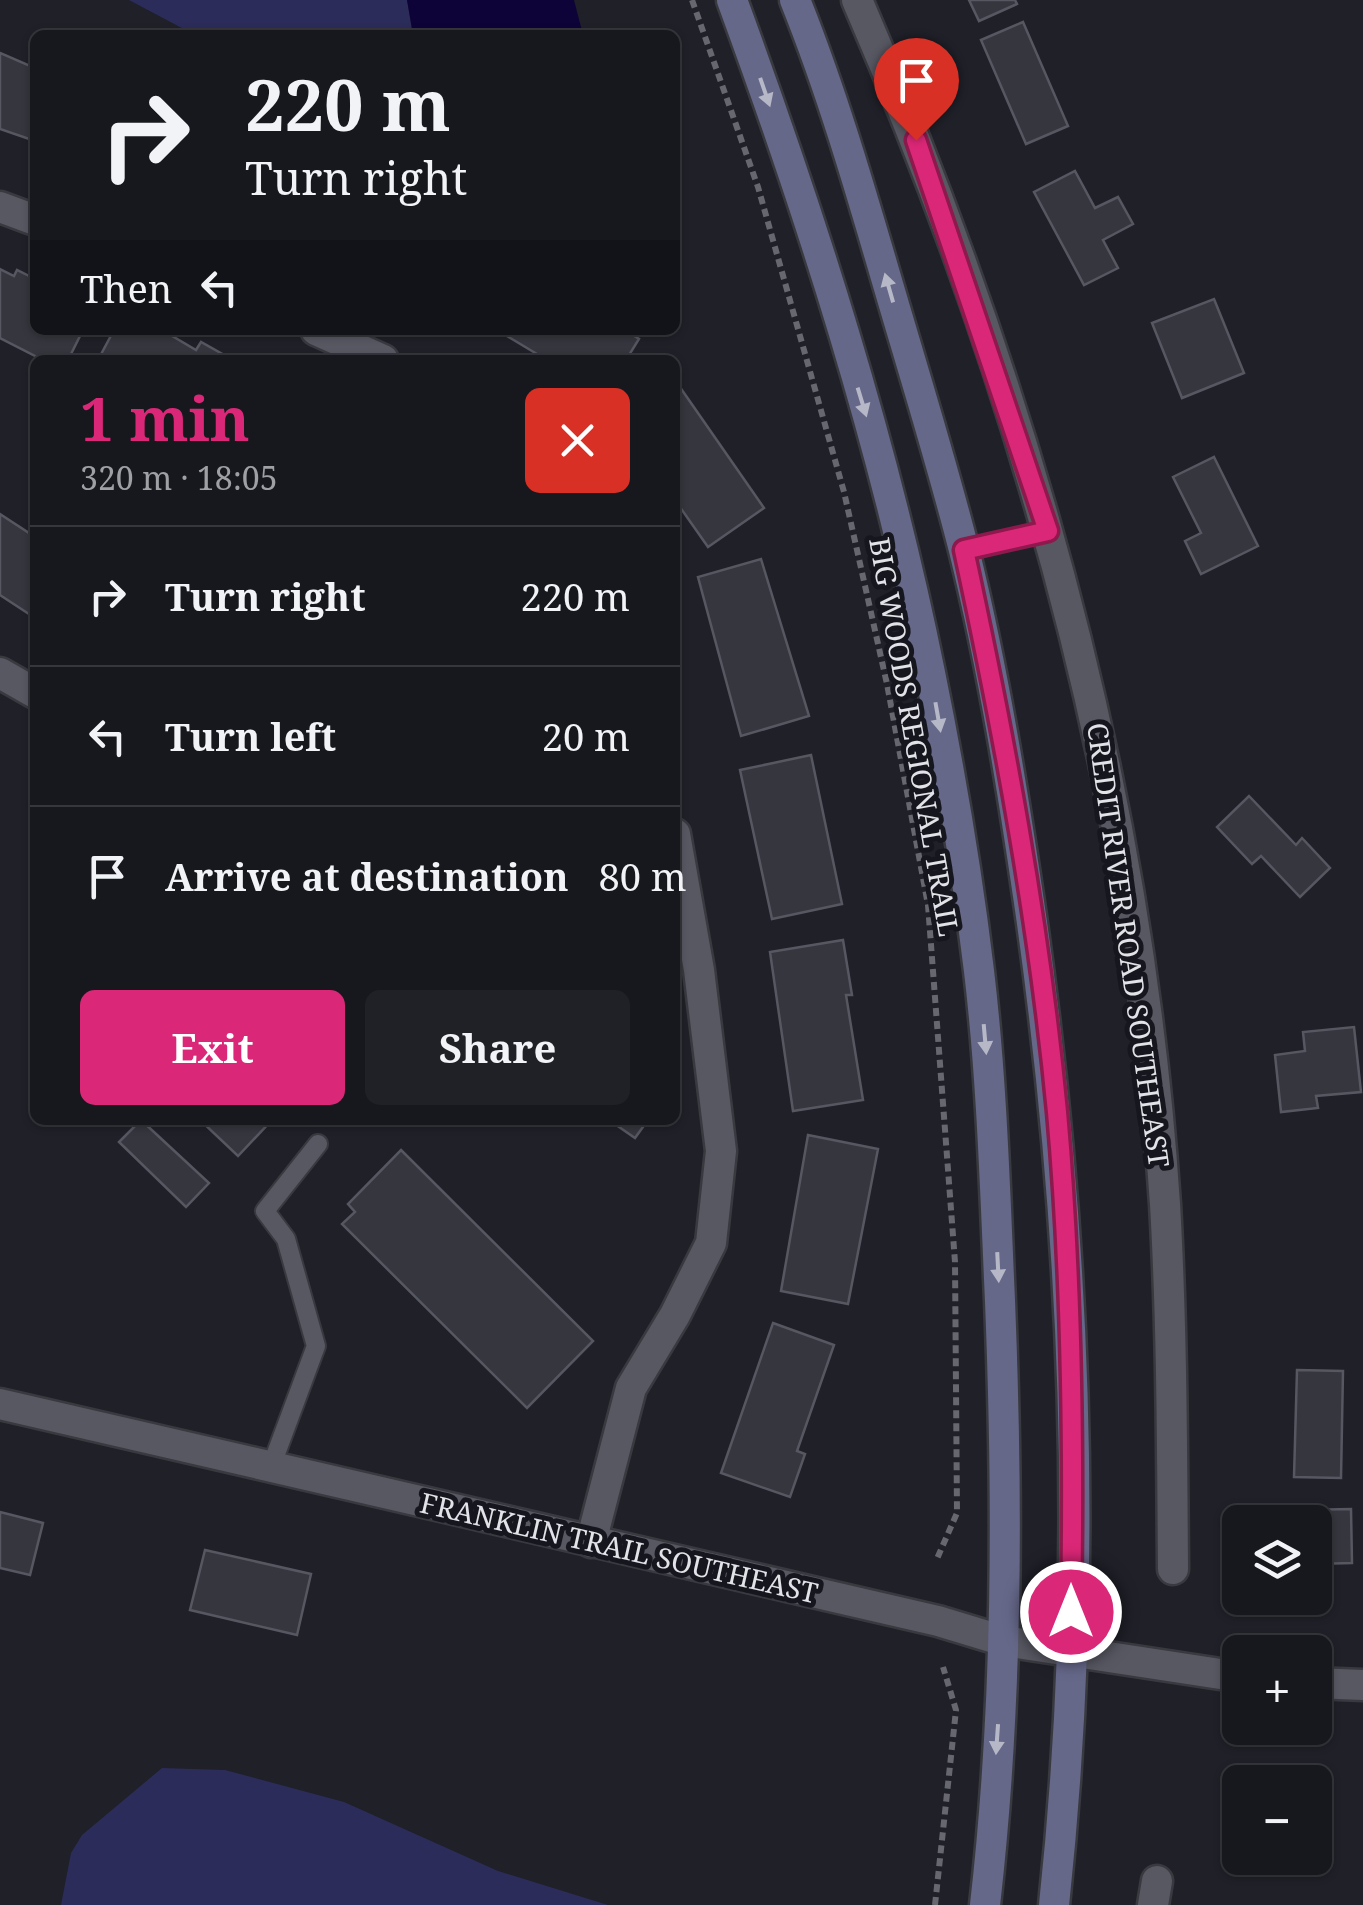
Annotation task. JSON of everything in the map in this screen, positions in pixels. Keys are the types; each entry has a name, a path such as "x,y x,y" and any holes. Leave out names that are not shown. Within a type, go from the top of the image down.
{"main road":[{"path":"732,0 790,166 869,425 930,672 979,972 991,1114 1004,1421 1004,1641 985,1905"},
{"path":"795,0 882,262 964,550 1015,807 1056,1110 1072,1409 1071,1649 1054,1905"}],"street":[{"name":"CREDIT RIVER ROAD SOUTHEAST","path":"858,0 955,247 1048,531 1080,646 1106,769 1150,1054 1164,1201 1171,1327 1173,1569"},
{"path":"0,206 30,218"},
{"path":"327,335 372,355"},
{"path":"0,673 30,691"},
{"path":"591,1542 630,1388 675,1315 711,1243 721,1151 687,971 680,891"},
{"name":"FRANKLIN TRAIL SOUTHEAST","path":"0,1404 938,1621 1004,1641 1222,1674"},
{"path":"1332,1684 1363,1685"}],"lane":[{"path":"964,550 1048,531"},
{"path":"270,1467 316,1346 286,1239 265,1211 318,1144"}],"path":[{"name":"BIG WOODS REGIONAL TRAIL","path":"692,0 758,186 844,492 887,684 928,905 955,1281 958,1513 936,1560"},
{"path":"934,1905 956,1710 943,1666"}],"shaded area":[{"path":"129,0 407,0 412,30 186,30"},
{"path":"407,0 574,0 582,30 412,30"},
{"path":"162,1768 225,1770 344,1802 498,1871 608,1905 61,1905 71,1853 82,1835"}],"building":[{"path":"969,0 1015,0 1017,4 979,21"},
{"path":"1023,22 1068,126 1026,144 981,40"},
{"path":"0,53 30,66 30,139 0,129"},
{"path":"1075,171 1095,208 1118,197 1133,224 1103,240 1118,268 1084,285 1034,192"},
{"path":"0,269 14,276 17,270 30,276 30,335 80,335 70,355 33,355 0,338"},
{"path":"1214,299 1244,373 1182,398 1152,323"},
{"path":"111,335 170,335 196,350 201,342 224,355 101,355"},
{"path":"505,335 633,335 639,339 629,355 539,355"},
{"path":"680,387 764,508 708,547 680,507"},
{"path":"1214,457 1258,546 1201,574 1185,541 1201,533 1173,477"},
{"path":"0,514 30,534 30,615 0,595"},
{"path":"761,559 809,716 741,736 698,577"},
{"path":"811,755 842,904 772,919 740,770"},
{"path":"1249,796 1296,845 1302,838 1330,868 1300,897 1261,856 1252,864 1217,827"},
{"path":"843,940 852,995 846,995 863,1100 793,1111 770,952"},
{"path":"1354,1027 1361,1092 1316,1096 1318,1108 1281,1112 1275,1055 1305,1051 1303,1032"},
{"path":"136,1125 146,1125 209,1183 186,1207 119,1142"},
{"path":"205,1125 267,1125 238,1156"},
{"path":"616,1125 644,1125 635,1138"},
{"path":"808,1135 878,1149 848,1304 781,1291"},
{"path":"401,1150 593,1341 527,1408 342,1224 355,1212 348,1204"},
{"path":"773,1323 834,1345 797,1451 805,1454 790,1497 721,1473"},
{"path":"1297,1370 1343,1371 1341,1478 1294,1477"},
{"path":"1332,1509 1351,1509 1352,1563 1332,1564"},
{"path":"0,1512 43,1523 30,1575 0,1568"},
{"path":"205,1550 311,1574 297,1635 190,1610"}],"route":[{"path":"916,140 1048,531 964,550 1015,807 1056,1110 1072,1409 1071,1612"}]}
